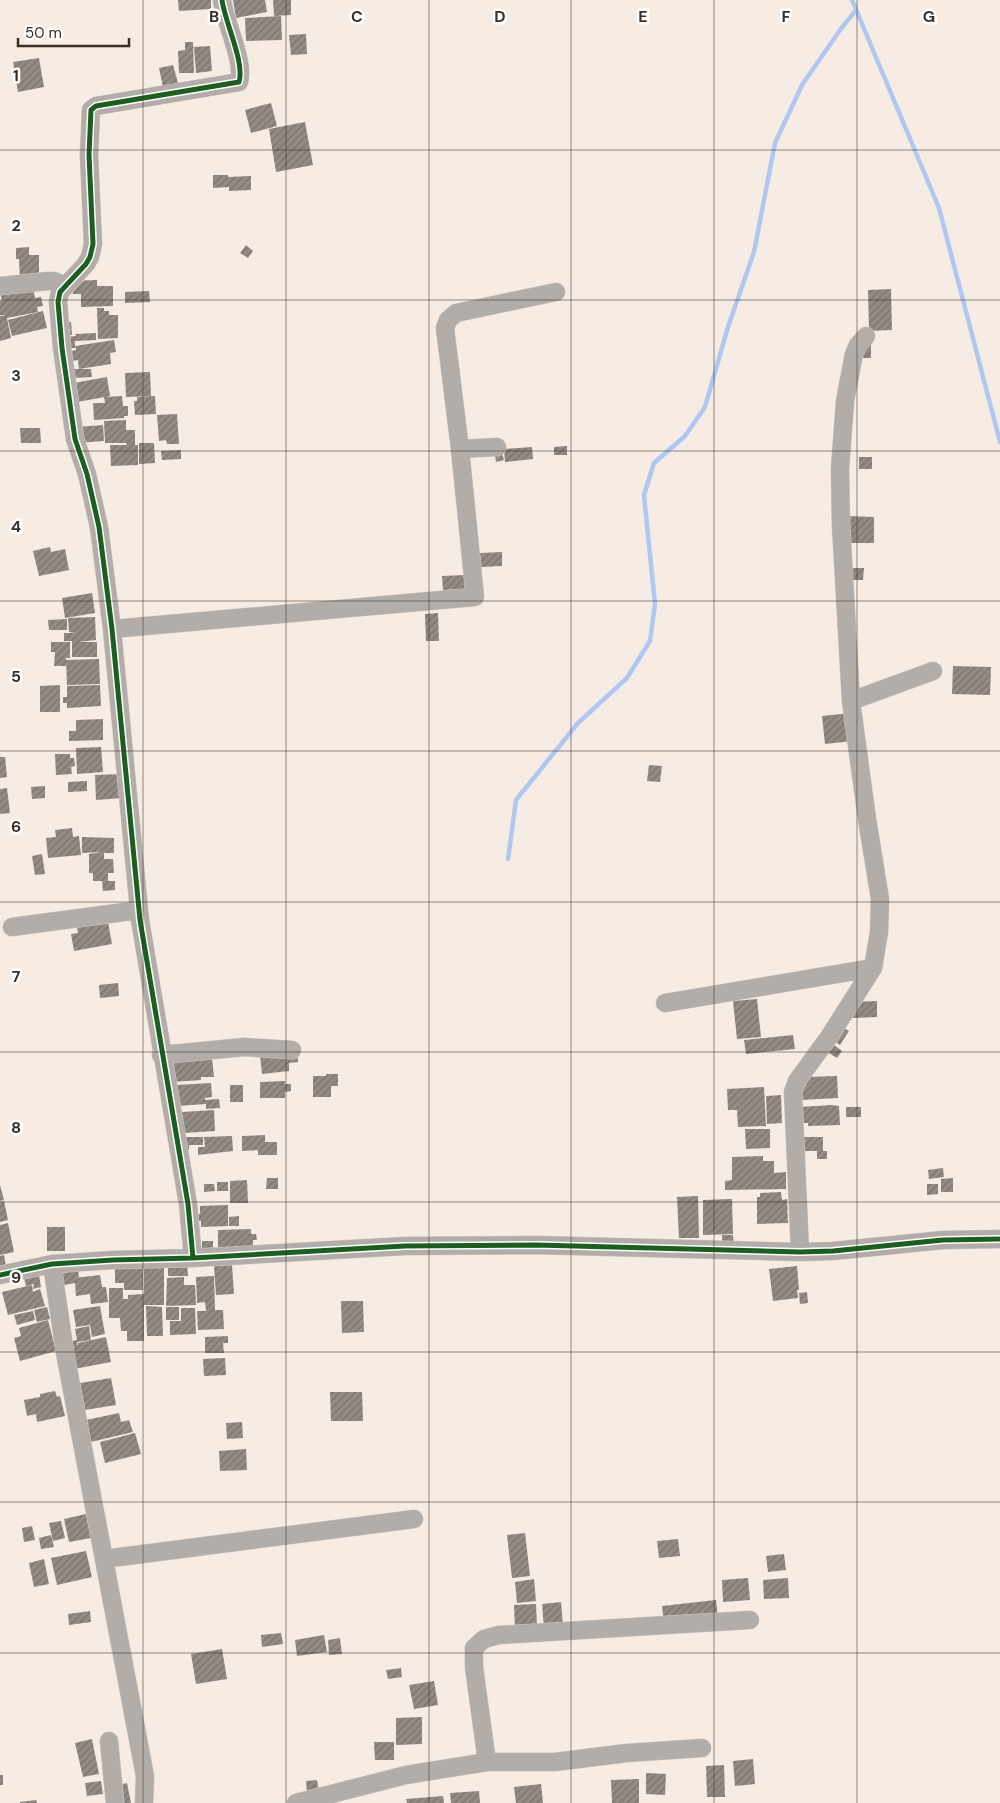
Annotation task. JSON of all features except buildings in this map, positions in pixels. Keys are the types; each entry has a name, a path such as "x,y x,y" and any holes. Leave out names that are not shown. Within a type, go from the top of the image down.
{"street":[{"path":"193,1258 188,1204 139,910 112,629 99,527 87,474 75,439 62,348 58,302 60,292 80,271 90,257 92,244 89,155 91,110 96,106 239,82 241,76 238,59 228,30 222,0"},
{"path":"0,286 54,281 66,286"},
{"path":"112,629 475,597 445,328 448,320 456,313 556,292"},
{"path":"800,1252 793,1092 797,1080 829,1036 873,968 879,932 880,899 850,701 841,525 840,469 845,401 854,354 858,344 866,336"},
{"path":"460,449 498,446"},
{"path":"850,701 933,671"},
{"path":"12,927 139,910"},
{"path":"665,1003 873,968"},
{"path":"162,1055 244,1047 292,1050"},
{"path":"0,1275 52,1264 423,1246 536,1245 800,1252 833,1251 943,1240 1000,1239"},
{"path":"52,1264 65,1353 145,1776 144,1803"},
{"path":"104,1559 414,1519"},
{"path":"487,1762 474,1667 474,1648 484,1639 499,1635 750,1620"},
{"path":"109,1741 115,1803"},
{"path":"296,1803 406,1775 487,1762 554,1762 627,1753 702,1748"}],"waterway":[{"path":"852,0 939,208 1000,442"},
{"path":"508,859 516,800 578,723 627,678 650,641 655,604 644,495 654,463 685,436 705,407 728,327 754,252 775,143 802,85 856,10"}],"cycle path":[{"path":"193,1258 188,1204 140,920 112,629 99,527 87,474 75,439 62,348 58,302 60,292 86,264 93,244 89,155 91,110 96,106 239,82 240,74 237,53 222,0"},
{"path":"0,1275 52,1264 405,1246 536,1245 800,1252 833,1251 943,1240 1000,1239"}]}
